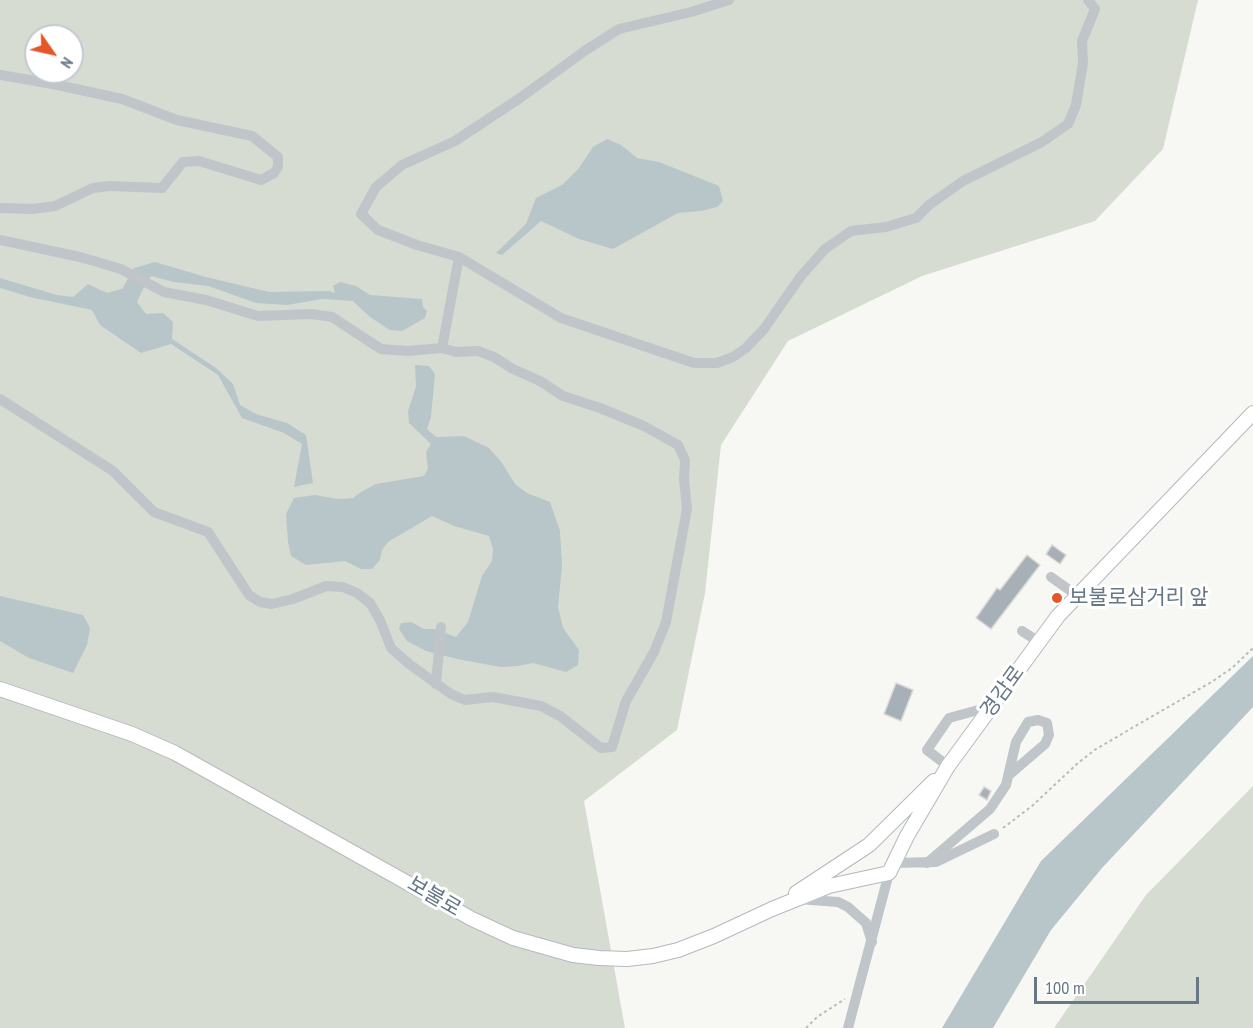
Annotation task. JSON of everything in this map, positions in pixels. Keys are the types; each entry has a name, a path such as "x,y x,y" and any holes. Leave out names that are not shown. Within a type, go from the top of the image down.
{"main road":[{"name":"경감로","path":"892,868 907,836 948,766 1058,616 1253,413"},
{"name":"보불로","path":"0,689 132,734 175,753 472,919 513,938 573,955 627,959 678,950 795,899 829,886 892,868"},
{"path":"772,909 869,845 948,766"}],"street":[{"path":"729,0 691,12 618,29 455,141 402,165 376,187 361,214 378,230 417,245 459,257 561,318 694,363 717,363 733,357 746,348 764,329 801,276 825,249 851,231 886,226 916,218 963,181 1042,142 1068,124 1076,105 1083,63 1082,41 1095,9 1088,0"},
{"path":"0,75 122,99 177,120 252,136 278,157 278,167 274,173 261,180 199,161 183,162 162,188 110,186 93,188 55,206 33,209 0,208"},
{"path":"0,240 80,256 121,269 164,292 206,300 258,316 312,314 332,317 381,348 408,351 442,348 456,352 478,351 540,381 563,396 644,426 678,445 685,460 687,509 666,622 654,652 626,701 612,747 602,748 560,716 542,706 493,697 465,700 451,694 391,648 381,620 370,603 357,593 343,587 326,586 272,604 260,602 249,595 208,532 154,512 113,471 0,399"},
{"path":"442,348 459,257"},
{"path":"1051,577 1078,596"},
{"path":"436,684 441,627"},
{"path":"1022,631 1039,642"},
{"path":"948,766 927,750 949,718 993,706"},
{"path":"927,862 990,809 1006,786 1016,742 1028,722 1038,720 1047,723 1049,735 1045,744 1009,775"},
{"path":"892,868 936,862 994,834"},
{"name":"경감로","path":"848,1028 892,868"},
{"path":"795,899 838,902 848,907 866,923 872,942"}],"path":[{"path":"994,834 1032,806 1096,749 1213,681 1232,668 1253,648"},
{"path":"806,1028 817,1017 857,991"}],"shaded area":[{"path":"0,0 1198,0 1163,149 1095,221 922,276 788,341 721,445 705,593 677,730 584,801 625,1028 0,1028"},
{"path":"607,139 621,145 637,158 659,162 719,186 723,201 717,207 678,213 613,249 579,239 541,221 502,255 496,253 526,224 536,198 562,185 579,168 593,147"},
{"path":"155,262 269,292 329,291 335,293 333,286 340,282 356,286 370,295 422,299 423,307 427,311 425,318 402,331 390,330 370,317 353,301 322,299 287,305 256,303 208,286 174,282 151,276 137,302 146,314 163,313 173,322 172,339 216,368 233,384 240,405 256,414 287,423 306,435 313,483 294,487 302,444 284,433 242,418 218,375 171,344 141,353 100,325 92,310 0,288 0,278 57,295 73,297 88,284 107,293 122,289 134,268"},
{"path":"415,365 429,366 435,374 431,417 427,429 436,437 464,436 489,448 515,484 527,493 550,502 560,531 562,566 558,607 563,628 579,650 578,665 566,672 533,663 501,667 457,659 426,651 407,641 399,629 401,623 411,622 424,629 435,629 456,637 468,622 482,576 492,561 493,549 489,536 454,526 432,516 388,542 382,550 380,560 372,569 361,569 345,561 306,565 291,556 286,514 294,498 315,495 338,499 353,498 376,484 424,476 428,469 426,452 431,444 409,423 408,411 416,387"},
{"path":"0,596 83,615 90,628 87,645 73,673 29,658 0,641"},
{"path":"1253,656 1253,707 1102,868 1051,930 993,1028 942,1028 1041,861"},
{"path":"1253,786 1253,1028 1054,1028 1146,895"}],"building":[{"path":"1052,545 1066,555 1060,564 1046,554"},
{"path":"1027,555 1040,565 991,629 976,618 997,588 1000,590"},
{"path":"896,683 913,690 901,721 884,714"},
{"path":"984,787 991,791 987,800 979,795"}],"place":[{"name":"보불로삼거리 앞","path":"1057,598"}]}
